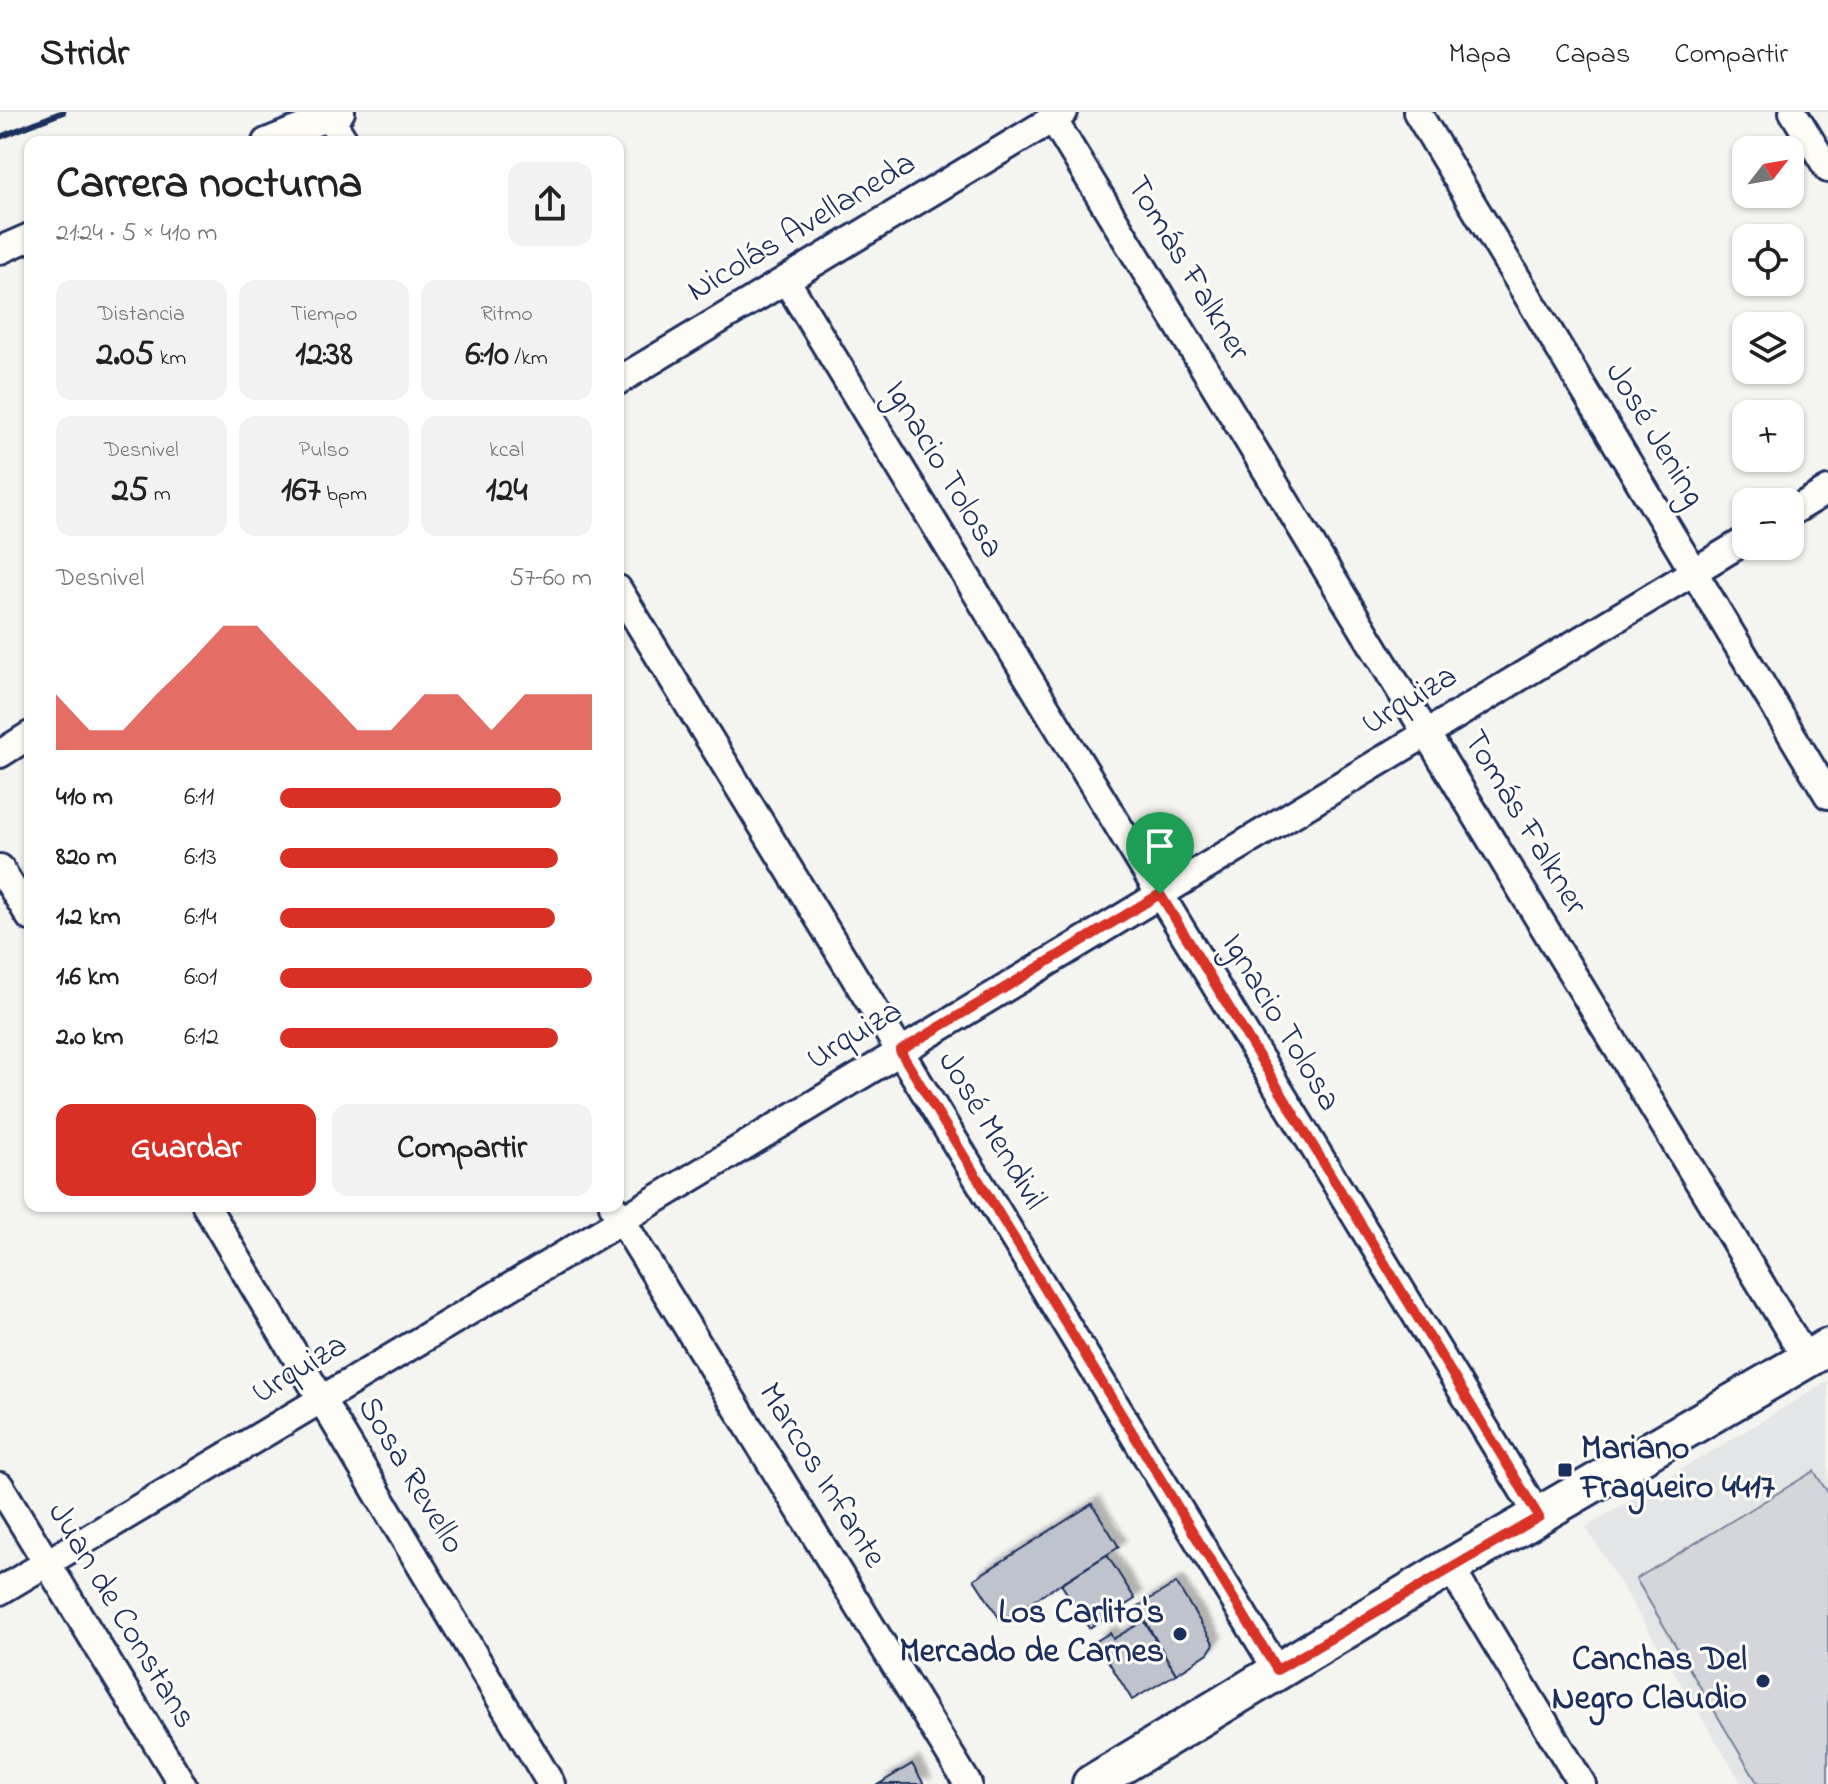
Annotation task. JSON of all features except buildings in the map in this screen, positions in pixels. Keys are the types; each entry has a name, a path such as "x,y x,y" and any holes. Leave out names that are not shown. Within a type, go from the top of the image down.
{"main road":[{"path":"1091,1784 1450,1567 1818,1354"}],"street":[{"name":"José Jening","path":"1417,112 1828,795"},
{"path":"1793,112 1828,169"},
{"path":"281,136 335,114 343,136"},
{"name":"Nicolás Avellaneda","path":"624,377 1059,115"},
{"name":"Tomás Falkner","path":"1059,115 1427,732 1818,1354"},
{"path":"0,250 24,240"},
{"name":"Ignacio Tolosa","path":"786,280 1539,1517"},
{"path":"1804,505 1828,490"},
{"name":"Urquiza","path":"624,1210 900,1051 1732,549"},
{"name":"José Mendivil","path":"624,599 1277,1670"},
{"path":"0,754 24,739"},
{"path":"0,868 24,907"},
{"name":"Sosa Revello","path":"210,1212 551,1784"},
{"name":"Urquiza","path":"0,1591 322,1399 618,1213"},
{"name":"Marcos Infante","path":"618,1213 968,1784"},
{"name":"Juan de Constans","path":"0,1486 182,1784"},
{"path":"1450,1567 1582,1784"}],"shaded area":[{"name":"Canchas Del Negro Claudio","path":"1828,1381 1828,1784 1742,1784 1586,1527"},
{"name":"Canchas Del Negro Claudio","path":"1814,1471 1828,1493 1828,1784 1758,1784 1636,1579"}],"railway":[{"path":"0,137 63,112"}],"place":[{"name":"Mariano Fragueiro 4417","path":"1565,1470"},
{"name":"Los Carlito's Mercado de Carnes","path":"1180,1634"},
{"name":"Canchas Del Negro Claudio","path":"1763,1681"}],"route":[{"path":"1160,894 1539,1517 1277,1670 900,1051 1160,894"}]}
